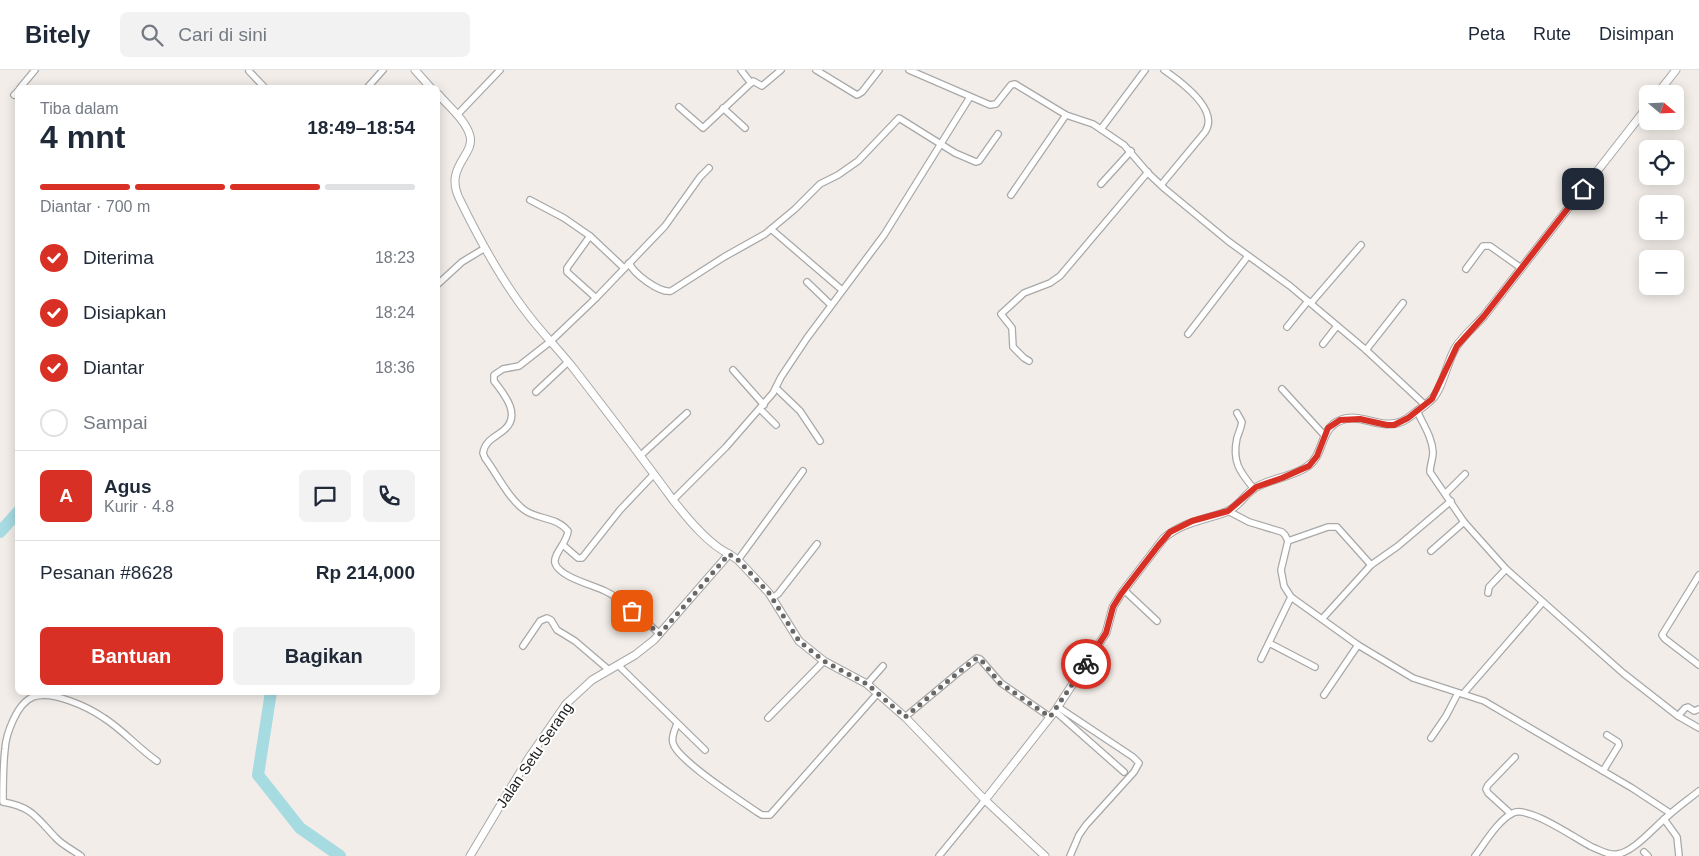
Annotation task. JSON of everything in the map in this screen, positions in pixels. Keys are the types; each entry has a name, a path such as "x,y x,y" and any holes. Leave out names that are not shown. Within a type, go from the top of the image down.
{"street":[{"path":"370,85 383,70"},
{"path":"415,70 428,85"},
{"path":"457,116 500,70"},
{"path":"741,70 751,83"},
{"path":"680,107 703,128 751,83 754,81 762,86 781,70"},
{"path":"816,70 857,95 862,92 879,70"},
{"path":"909,70 986,104 994,105 1010,85 1014,84 1066,115 1086,121 1101,129 1131,151 1161,185 1248,256 1309,302 1366,350 1424,404"},
{"path":"1101,129 1145,70"},
{"path":"1161,185 1205,132 1210,121 1208,114 1190,90 1164,70"},
{"path":"1664,85 1676,70"},
{"path":"249,71 262,85"},
{"path":"22,85 31,72"},
{"path":"440,96 466,128 471,140 468,150 456,172 456,189 485,248 521,305 568,362 687,518 720,550 738,560 772,598 799,641 824,661 867,684 905,717 985,800 1045,856"},
{"path":"673,500 726,447 762,407 776,388 802,344 884,235 970,97"},
{"path":"723,108 745,128"},
{"path":"1011,195 1066,115"},
{"path":"939,856 1054,711 1106,633 1113,607 1164,538 1170,532 1192,521 1228,511 1254,489 1299,472 1309,466 1317,456 1331,425 1340,420 1360,419 1394,425 1417,411 1435,394 1457,346 1484,316 1639,117"},
{"path":"629,263 634,272 663,291 671,292 771,229 795,209 820,184 838,175 858,161 897,118 900,118 955,153 977,162 998,134"},
{"path":"1101,184 1131,151"},
{"path":"660,634 606,592 586,584 558,568 554,560 568,534 565,528 553,520 523,509 512,497 485,458 484,452 488,442 508,426 511,415 509,401 494,381 494,375 503,370 519,366 551,342 665,226 700,176 709,168"},
{"path":"1029,361 1013,347 1012,328 1001,314 1024,293 1050,284 1060,276 1148,172"},
{"path":"530,200 564,218 590,236 624,268"},
{"path":"771,229 842,290"},
{"path":"590,236 567,268 567,272 596,298"},
{"path":"1287,327 1361,245"},
{"path":"1466,269 1483,246 1490,246 1521,268"},
{"path":"440,282 455,267 485,248"},
{"path":"1188,334 1248,256"},
{"path":"808,282 831,305"},
{"path":"1366,350 1403,303"},
{"path":"1323,344 1337,326"},
{"path":"536,392 568,362"},
{"path":"733,370 776,425"},
{"path":"776,388 800,411 820,441"},
{"path":"1282,389 1325,436"},
{"path":"1417,411 1432,445 1433,453 1430,472 1464,522 1506,569 1604,657 1678,716 1699,728"},
{"path":"640,456 687,413"},
{"path":"1237,414 1242,422 1237,438 1237,466 1254,489"},
{"path":"738,560 804,471"},
{"path":"563,545 578,558 582,558 620,510 654,474"},
{"path":"1446,493 1465,474"},
{"path":"1322,619 1371,565 1398,546 1451,501"},
{"path":"1228,511 1249,522 1282,532 1288,541 1281,570 1284,586 1291,597 1358,645 1413,678 1484,701 1642,793 1670,813"},
{"path":"1431,552 1464,522"},
{"path":"1288,541 1328,527 1337,527 1371,565"},
{"path":"772,598 783,589 817,544"},
{"name":"Jalan Setu Serang","path":"470,856 528,759 566,704 592,680 643,650 660,634 729,554"},
{"path":"1488,593 1489,587 1506,569"},
{"path":"1699,574 1662,635 1699,665"},
{"path":"1124,590 1158,621"},
{"path":"1261,659 1291,597"},
{"path":"1431,738 1461,694 1543,602"},
{"path":"523,646 540,621 547,618 551,620 558,630 609,670"},
{"path":"1269,643 1315,667"},
{"path":"1324,695 1358,645"},
{"path":"905,717 977,658 981,660 1000,683 1054,711 1133,757 1139,763 1134,772 1086,825 1079,835 1070,856"},
{"path":"768,718 824,661"},
{"path":"618,666 705,750"},
{"path":"867,684 883,666"},
{"path":"677,724 672,739 673,744 682,756 756,812 762,815 770,815 878,694"},
{"path":"81,856 56,838 29,810 3,802 5,748 9,731 24,703 38,695 54,697 86,708 118,728 157,761"},
{"path":"1678,716 1685,708 1688,707 1694,711 1699,709"},
{"path":"1054,711 1124,772"},
{"path":"1603,771 1619,745 1618,742 1607,735"},
{"path":"1511,814 1486,789 1515,757"},
{"path":"1475,856 1498,826 1511,814 1521,811 1537,816 1582,842 1614,855 1620,854 1636,844 1664,818 1699,791"},
{"path":"1664,818 1677,837 1680,856"}],"waterway":[{"path":"0,532 15,515"},
{"path":"271,695 258,775 300,828 340,856"}],"way so far":[{"path":"632,611 660,634 729,554 738,560 769,593 799,641 824,661 867,684 905,717 977,658 981,660 1000,683 1050,717 1086,664"}],"route":[{"path":"1086,664 1106,633 1113,607 1121,594 1170,532 1192,521 1228,511 1256,487 1299,472 1309,466 1317,456 1328,428 1340,420 1350,418 1394,425 1408,418 1432,399 1461,340 1484,316 1583,189"}]}
